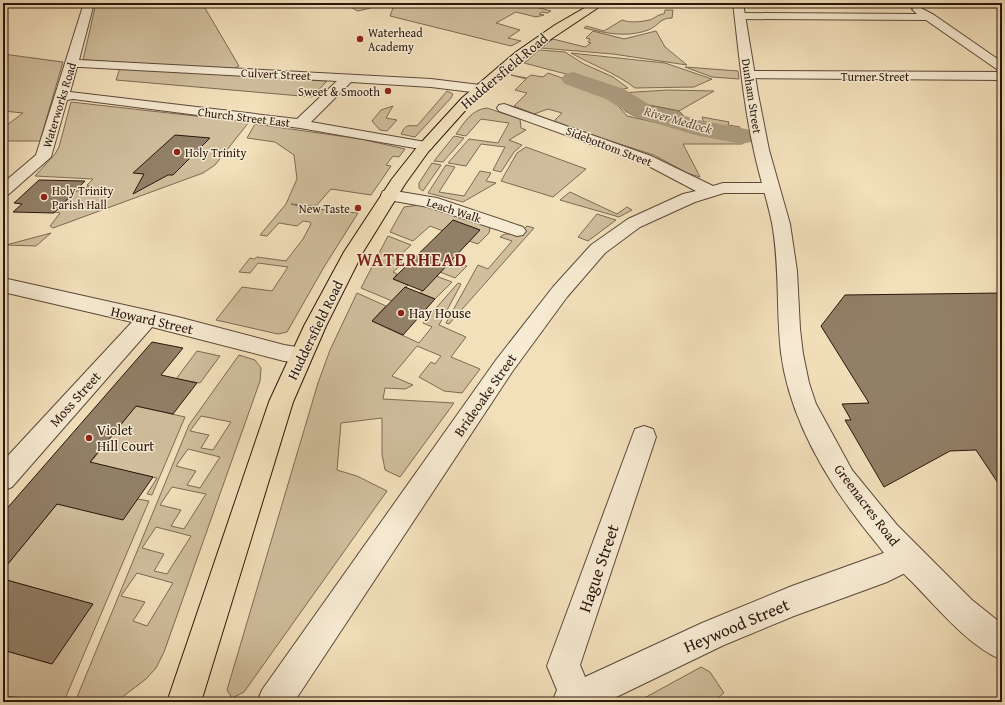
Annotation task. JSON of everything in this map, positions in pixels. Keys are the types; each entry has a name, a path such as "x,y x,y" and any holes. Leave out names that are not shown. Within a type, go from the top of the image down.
{"main road":[{"name":"Huddersfield Road","path":"184,702 281,402 301,355 359,244 389,195 426,146 450,118 480,89 530,47 551,32 600,3"}],"street":[{"name":"Waterworks Road","path":"3,191 42,157 62,98 89,3"},
{"name":"Dunham Street","path":"738,3 748,75 761,150 771,188"},
{"path":"909,3 1002,67"},
{"path":"740,16 930,17"},
{"name":"Culvert Street","path":"72,64 81,63 448,84 480,89"},
{"name":"Turner Street","path":"748,75 1002,76"},
{"path":"300,124 348,78"},
{"name":"Church Street East","path":"62,98 73,96 300,124 426,146"},
{"name":"Sidebottom Street","path":"504,108 646,159 710,191"},
{"name":"Brideoake Street","path":"274,702 499,372 560,292 598,249 634,223 671,205 710,191 730,188 771,188"},
{"name":"Greenacres Road","path":"771,188 781,224 787,271 789,329 797,382 804,404 818,433 843,478 887,535 961,611 1002,644"},
{"name":"Leach Walk","path":"389,195 431,202 517,231"},
{"name":"Howard Street","path":"3,285 284,353 301,355"},
{"name":"Moss Street","path":"3,479 147,319"},
{"name":"Hague Street","path":"573,700 563,666 644,437"},
{"name":"Heywood Street","path":"573,700 712,634 792,601 887,567 907,556"}],"shaded area":[{"path":"96,3 202,3 239,66 233,69 83,60"},
{"path":"354,3 391,3 358,11 346,5"},
{"path":"405,3 545,3 536,7 551,11 547,13 542,12 539,14 544,15 536,17 516,12 496,23 520,30 508,38 521,41 511,46 390,16 394,5"},
{"path":"665,10 673,10 672,18 664,19 648,30 632,34 600,32 584,28 586,26 604,31 622,20 636,22 653,19 664,14"},
{"path":"593,31 624,39 656,31 665,47 687,65 613,54 541,48 553,39 585,47 591,43 588,42 590,39 586,38"},
{"path":"539,50 565,52 584,64 613,77 628,88 616,91 585,79 524,63"},
{"path":"571,53 665,63 712,79 694,87 635,88 612,73"},
{"path":"3,54 63,62 40,141 3,141 3,128 23,113 3,111"},
{"path":"685,67 738,71 739,79 712,77"},
{"path":"120,68 327,81 312,97 116,80"},
{"path":"548,73 608,94 627,116 684,129 743,139 745,142 742,144 683,144 700,177 687,173 654,155 557,124 555,120 562,113 548,109 534,114 514,106 527,93 515,90 526,79 511,75 527,78 531,75 543,77"},
{"path":"668,90 714,91 679,111 628,101 620,93"},
{"path":"447,91 453,94 451,98 415,137 401,134 407,126 417,126"},
{"path":"71,102 249,122 215,165 203,173 53,228 50,226 60,213 55,212 75,192 89,186 87,185 93,179 35,176 55,154 59,147"},
{"path":"393,106 386,118 397,120 387,131 380,130 372,121 381,110"},
{"path":"487,108 520,119 521,128 526,130 509,140 522,145 514,152 501,172 493,170 505,147 481,144 466,166 448,163 469,139 498,143 509,123 481,119 466,136 456,134 465,121 473,114"},
{"path":"702,117 729,122 728,125 740,127 738,134 706,128"},
{"path":"255,124 361,139 405,149 399,157 393,156 386,165 391,166 371,195 331,189 316,206 291,204 307,208 358,213 324,267 287,332 278,334 216,320 242,287 272,291 288,267 258,263 250,273 239,272 250,258 254,259 257,257 286,261 303,239 311,224 310,222 303,221 297,226 279,223 267,236 260,235 286,204 297,179 294,155 275,142 247,138"},
{"path":"454,136 464,138 443,162 434,161"},
{"path":"526,147 586,169 553,197 501,181 517,153"},
{"path":"432,163 441,165 423,191 419,188 419,183"},
{"path":"446,165 455,167 439,192 464,196 480,171 491,173 486,181 496,183 463,202 428,193"},
{"path":"570,192 617,214 627,207 632,210 619,217 560,200"},
{"path":"425,205 487,226 490,228 489,233 478,244 469,241 480,230 453,221 443,231 430,226 413,241 390,232 404,207"},
{"path":"597,214 616,220 588,241 578,237"},
{"path":"527,226 534,228 449,324 446,323 478,265 488,269 512,241 500,237 506,234 517,236"},
{"path":"51,233 36,246 6,245"},
{"path":"388,236 411,245 395,260 403,263 393,272 397,274 393,279 408,285 392,301 361,288"},
{"path":"451,260 467,266 455,278 440,272"},
{"path":"436,276 452,282 435,299 420,293"},
{"path":"458,283 461,284 439,325 466,337 451,357 480,369 462,393 444,391 419,377 431,362 435,364 441,356 417,346 392,376 413,385 405,389 385,388 383,399 454,403 400,477 385,470 382,454 382,418 341,423 337,470 357,476 387,491 244,692 232,698 227,690 318,383 330,350 357,293 386,306 372,321 419,343 432,327 423,323"},
{"path":"197,351 220,356 200,383 176,379"},
{"path":"239,355 255,360 261,368 260,381 164,652 156,668 146,679 121,698 108,702 75,702 189,425","holes":["201,416 231,422 213,450 201,448 209,435 190,431","188,449 220,457 200,488 187,485 196,471 176,466","172,487 206,494 184,529 171,526 181,510 160,505","156,527 191,536 167,574 154,571 164,554 142,548","137,573 173,583 147,626 133,621 145,602 121,596"]},
{"path":"136,406 185,417 152,495 147,494 157,478 90,463"},
{"path":"138,499 149,501 64,701 3,696 3,650 52,664 92,604 3,579 3,570 57,504"},
{"path":"701,667 710,672 724,693 713,702 637,702"}],"water":[{"path":"620,93 628,101 679,111 695,127 659,123 632,115 625,111 611,95"}],"building":[{"name":"Holy Trinity","path":"175,135 210,138 173,175 168,175 133,194 144,174 133,173"},
{"name":"Holy Trinity Parish Hall","path":"39,180 85,181 54,213 13,212 22,204 14,203"},
{"path":"453,220 480,230 423,291 393,279"},
{"name":"Hay House","path":"405,287 435,299 403,335 372,321"},
{"path":"1002,293 1002,489 976,450 950,451 884,487 845,420 851,420 842,404 869,403 821,326 845,295"},
{"name":"Violet Hill Court","path":"152,342 183,348 161,375 197,383 173,414 136,406 90,462 153,477 123,520 57,504 3,570 3,513"},
{"path":"3,579 93,604 52,664 3,650"}],"waterway":[{"name":"River Medlock","path":"573,79 615,94 644,112 695,127 741,136"}],"place":[{"name":"Waterhead Academy","path":"360,39"},
{"name":"Sweet & Smooth","path":"388,91"},
{"name":"Holy Trinity","path":"177,152"},
{"name":"Holy Trinity Parish Hall","path":"44,197"},
{"name":"New Taste","path":"358,208"},
{"name":"Hay House","path":"401,313"},
{"name":"Violet Hill Court","path":"89,438"}],"district":[{"name":"WATERHEAD","path":"412,259"}]}
